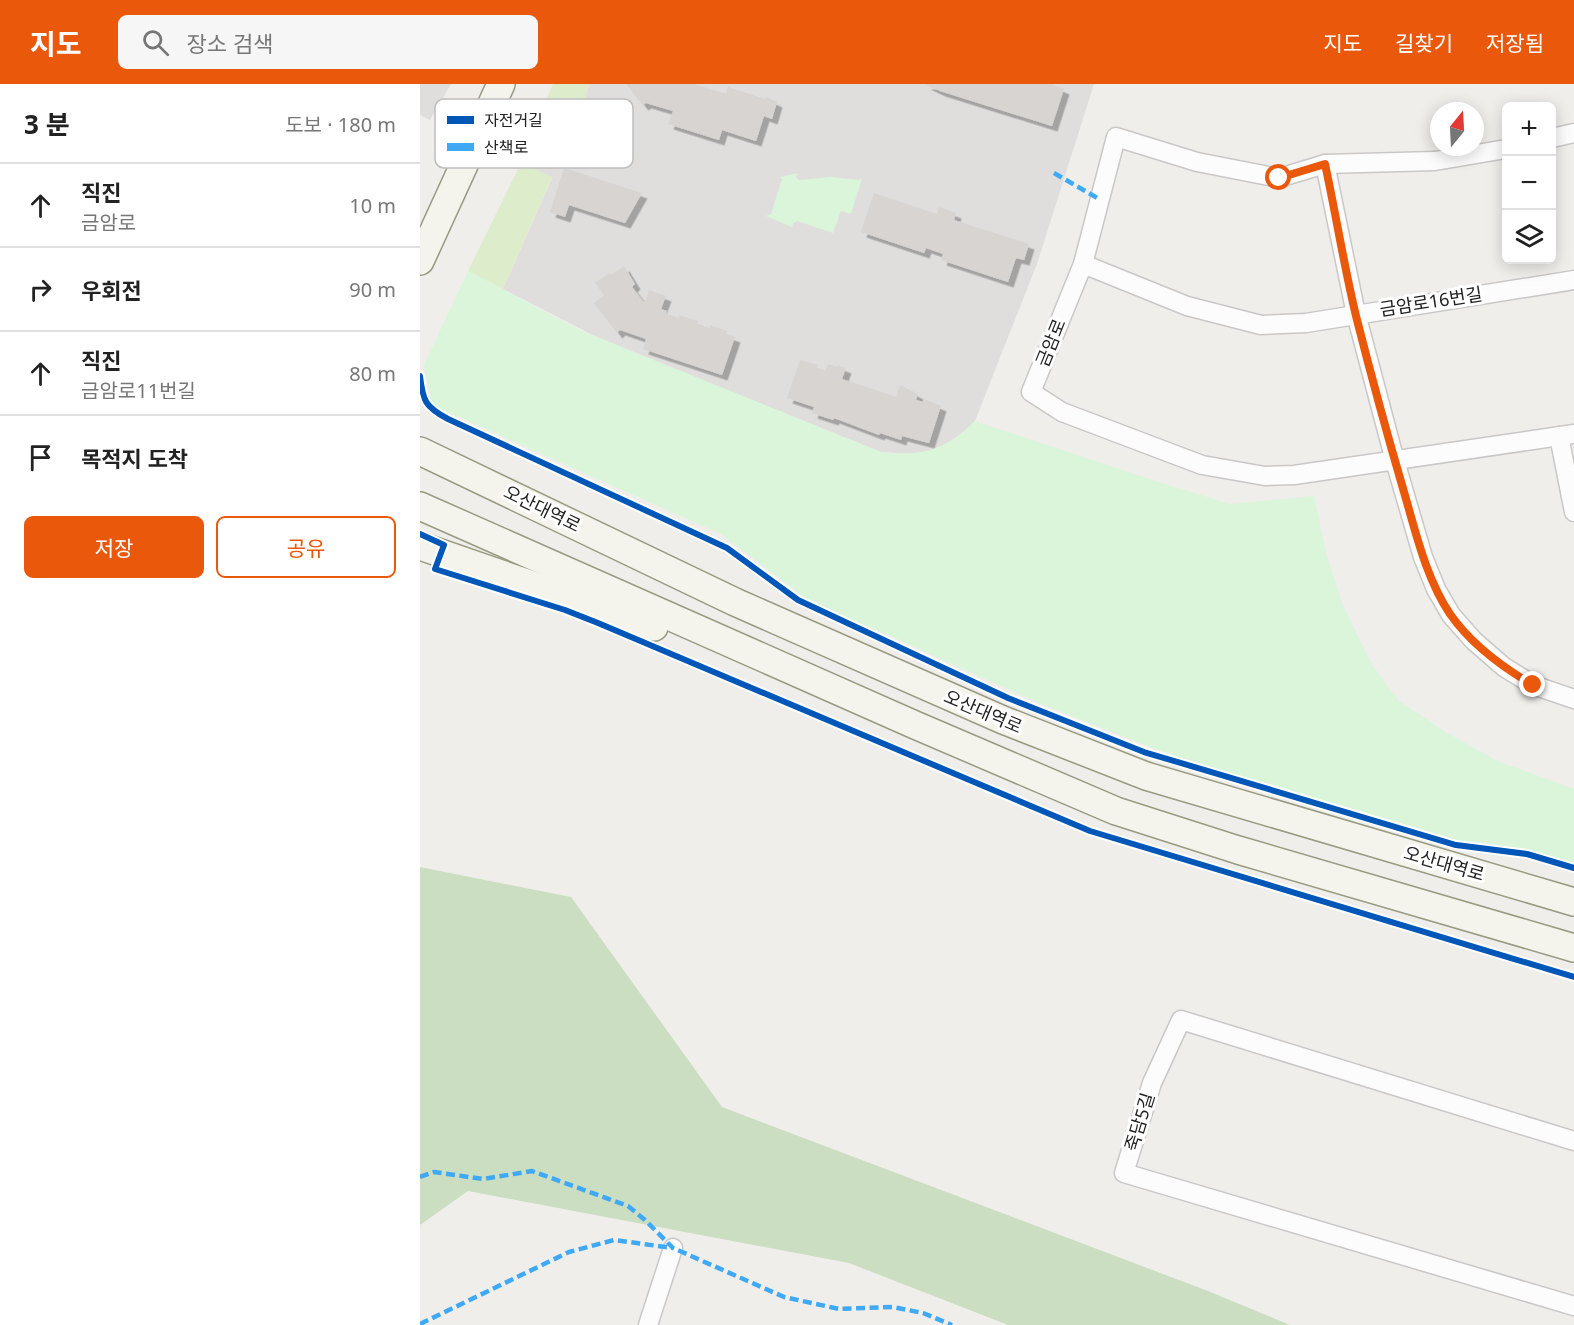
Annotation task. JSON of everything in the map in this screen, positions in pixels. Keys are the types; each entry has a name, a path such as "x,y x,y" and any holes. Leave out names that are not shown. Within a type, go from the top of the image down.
{"main road":[{"path":"494,99 501,84"},
{"path":"420,261 463,168"},
{"name":"오산대역로","path":"420,451 775,621 1003,720 1146,776 1574,902"},
{"path":"420,506 1056,787 1116,811 1238,850 1574,948"},
{"path":"420,546 613,613 789,669"}],"street":[{"path":"1556,137 1574,133"},
{"name":"금암로","path":"1502,150 1435,161 1325,164 1279,178 1197,162 1116,137 1083,264 1031,392 1062,412 1202,465 1265,477 1395,461 1567,435"},
{"path":"1325,164 1356,315 1423,557 1436,589 1451,615 1474,641 1504,667 1533,685 1574,699"},
{"name":"금암로16번길","path":"1083,264 1187,306 1261,325 1306,323 1574,280"},
{"path":"1567,435 1574,512"},
{"name":"죽담5길","path":"1574,1141 1181,1020 1152,1083 1124,1173 1574,1306"},
{"path":"648,1325 673,1248"}],"shaded area":[{"path":"420,84 451,84 442,99 435,99 435,111 430,120 420,115"},
{"path":"590,84 1094,84 1037,264 975,421 947,444 912,454 881,452 612,345 503,289 552,178 531,168 633,168 633,99 584,99"}],"green space":[{"path":"553,84 590,84 584,99 547,98"},
{"path":"519,168 532,168 552,177 503,289 468,271"},
{"path":"798,173 796,177 799,180 831,177 859,180 862,178 851,214 841,211 833,233 797,221 792,227 766,216 771,214 782,179 780,177"},
{"path":"468,271 580,330 881,452 908,453 932,449 954,439 975,421 1230,504 1314,496 1326,552 1342,603 1371,663 1398,700 1447,733 1498,761 1574,789 1574,864 1524,850 1464,842 1194,763 1039,703 805,598 721,534 432,405 424,365"},
{"path":"420,867 571,897 722,1107 1208,1291 1290,1325 1008,1325 849,1263 468,1191 420,1225"}],"building":[{"path":"626,84 694,84 726,94 728,87 777,102 772,119 764,116 756,141 722,130 719,140 668,124 673,111 646,103 643,105"},
{"path":"925,84 1052,84 1064,89 1052,126 940,91"},
{"path":"564,168 642,193 625,223 569,205 565,217 550,212"},
{"path":"874,193 937,214 939,207 956,213 954,220 1029,244 1024,260 1016,258 1008,282 941,260 943,254 926,248 924,253 861,232"},
{"path":"624,266 635,284 632,287 643,301 645,302 649,290 666,296 661,309 667,311 666,314 679,318 679,315 698,321 697,324 710,328 710,325 727,331 726,334 735,337 722,375 643,349 646,339 620,330 617,333 594,303 604,295 595,283"},
{"path":"800,360 818,365 817,368 825,371 828,364 846,368 842,379 896,397 900,385 918,394 916,400 923,402 924,399 941,406 929,443 902,436 901,440 880,433 879,435 834,418 833,420 812,413 814,407 787,398"}],"marked path":[{"path":"1054,173 1099,199"},
{"path":"420,1177 434,1172 483,1179 532,1171 628,1206 673,1248 784,1297 839,1309 893,1307 923,1313 952,1325"},
{"path":"420,1324 569,1252 614,1240 673,1248"}],"cycle path":[{"path":"420,376 422,392 430,407 448,419 727,548 798,600 1008,698 1144,752 1456,845 1527,854 1574,868"},
{"path":"420,534 444,545 435,569 565,610 598,623 1090,831 1574,977"}],"route":[{"path":"1279,178 1325,164 1356,315 1423,557 1436,589 1451,615 1474,641 1504,667 1533,685"}]}
